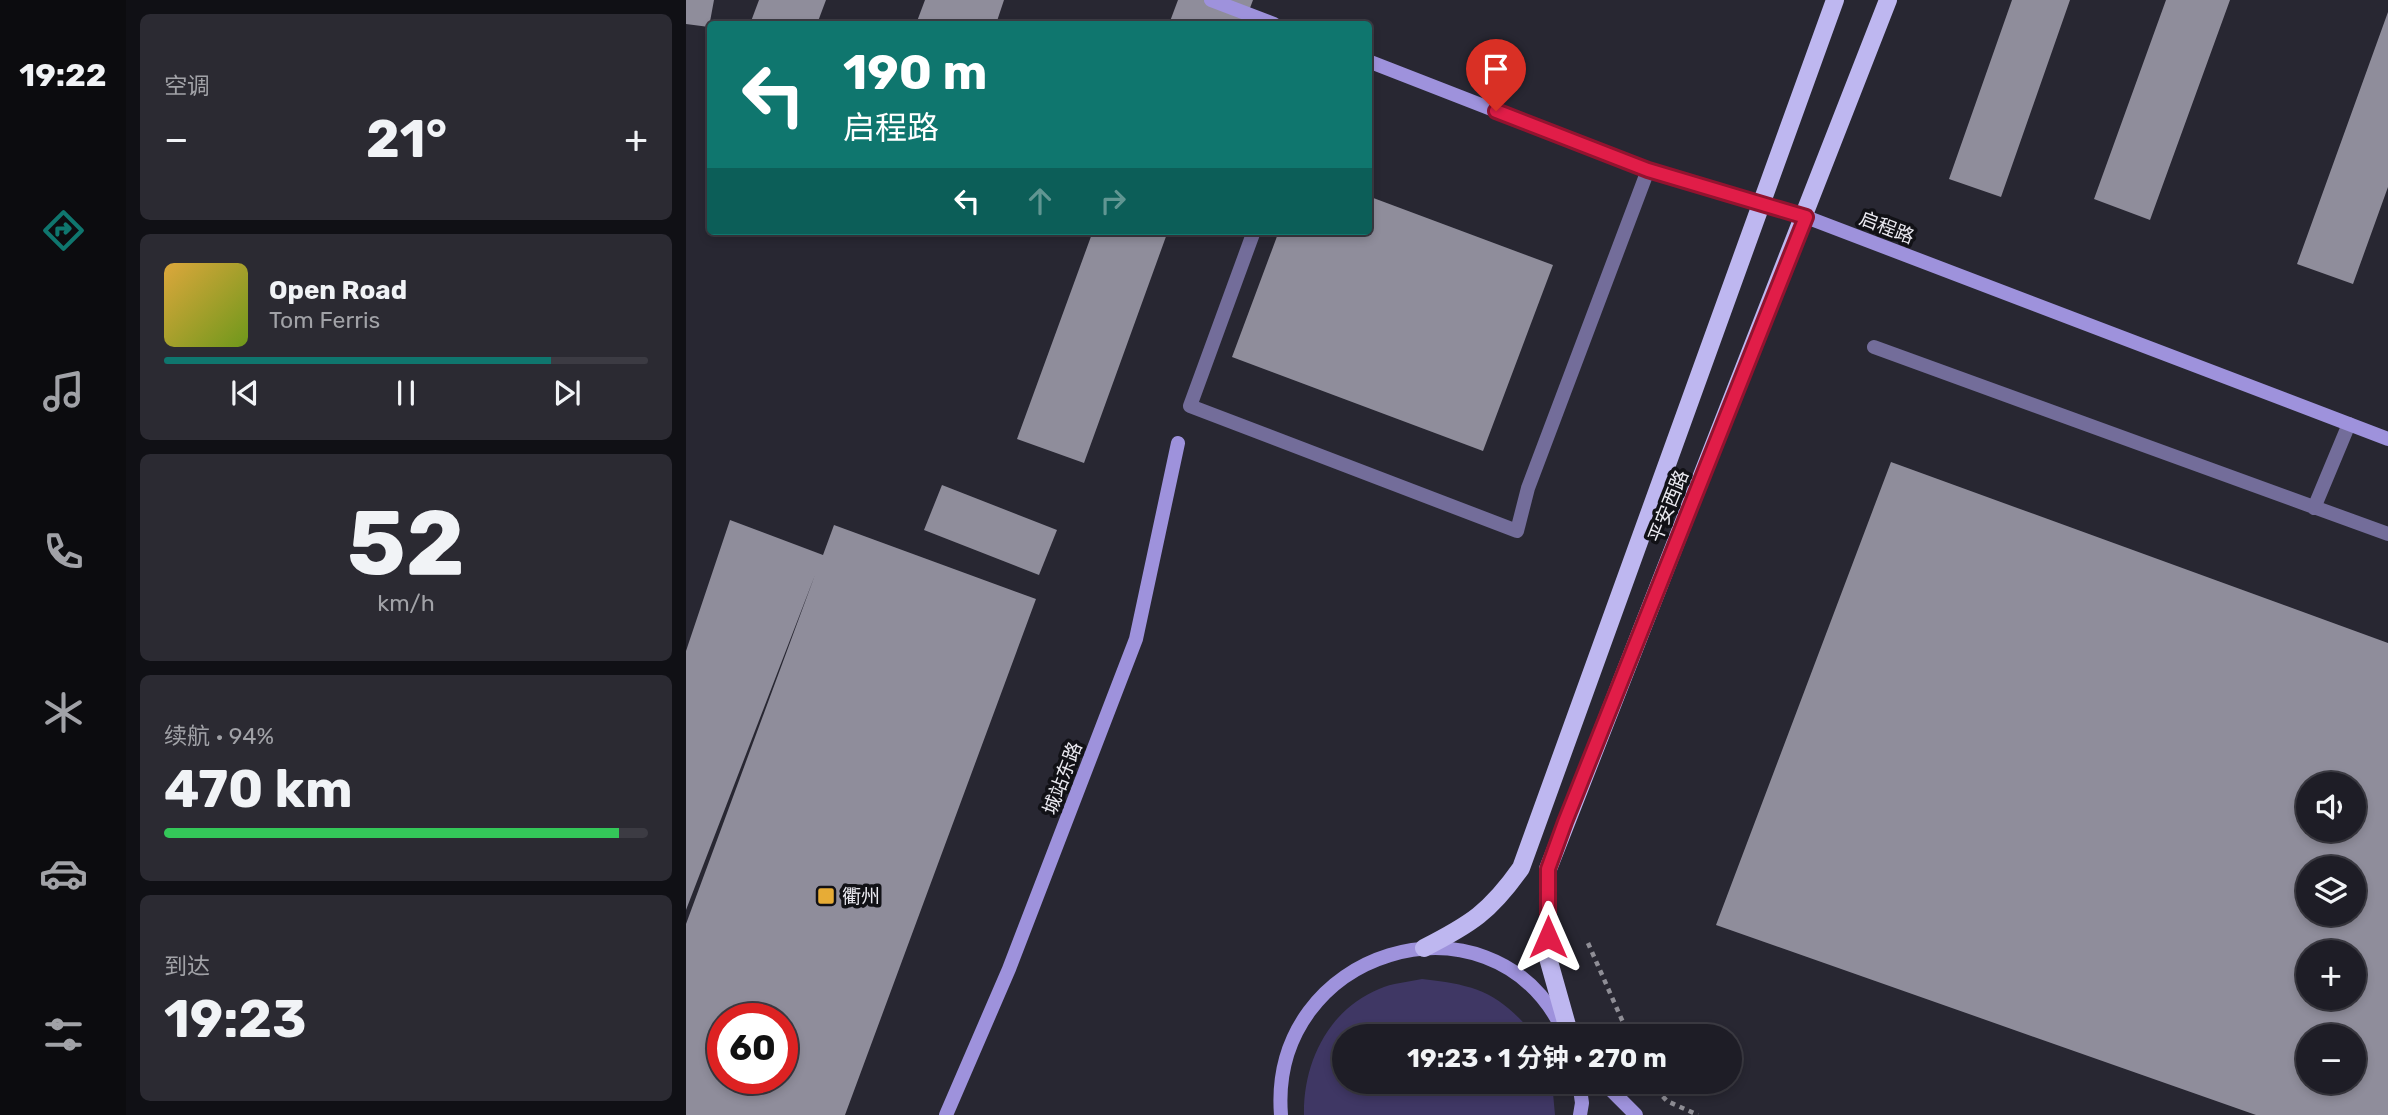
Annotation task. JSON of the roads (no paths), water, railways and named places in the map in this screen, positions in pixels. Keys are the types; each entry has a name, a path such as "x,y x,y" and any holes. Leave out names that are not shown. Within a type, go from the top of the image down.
{"main road":[{"name":"平安西路","path":"1424,948 1472,923 1500,898 1521,868 1835,0"},
{"name":"平安西路","path":"1565,1024 1548,958 1548,869 1806,217 1888,0"}],"street":[{"path":"1211,0 1266,21"},
{"name":"启程路","path":"1372,63 1648,170 1761,206 1806,217 2388,439"},
{"name":"城站东路","path":"946,1115 1009,969 1136,639 1178,443"},
{"path":"1281,1115 1279,1089 1288,1047 1308,1010 1339,979 1375,958 1424,948 1473,954 1518,975 1553,1010 1561,1024"},
{"path":"1580,1115 1581,1094"},
{"path":"1614,1094 1636,1115"}],"lane":[{"path":"1253,235 1190,406 1517,531 1528,488 1648,170"},
{"path":"1874,347 2388,534"},
{"path":"2314,508 2349,424"}],"place":[{"name":"衢州","path":"826,896"}]}
